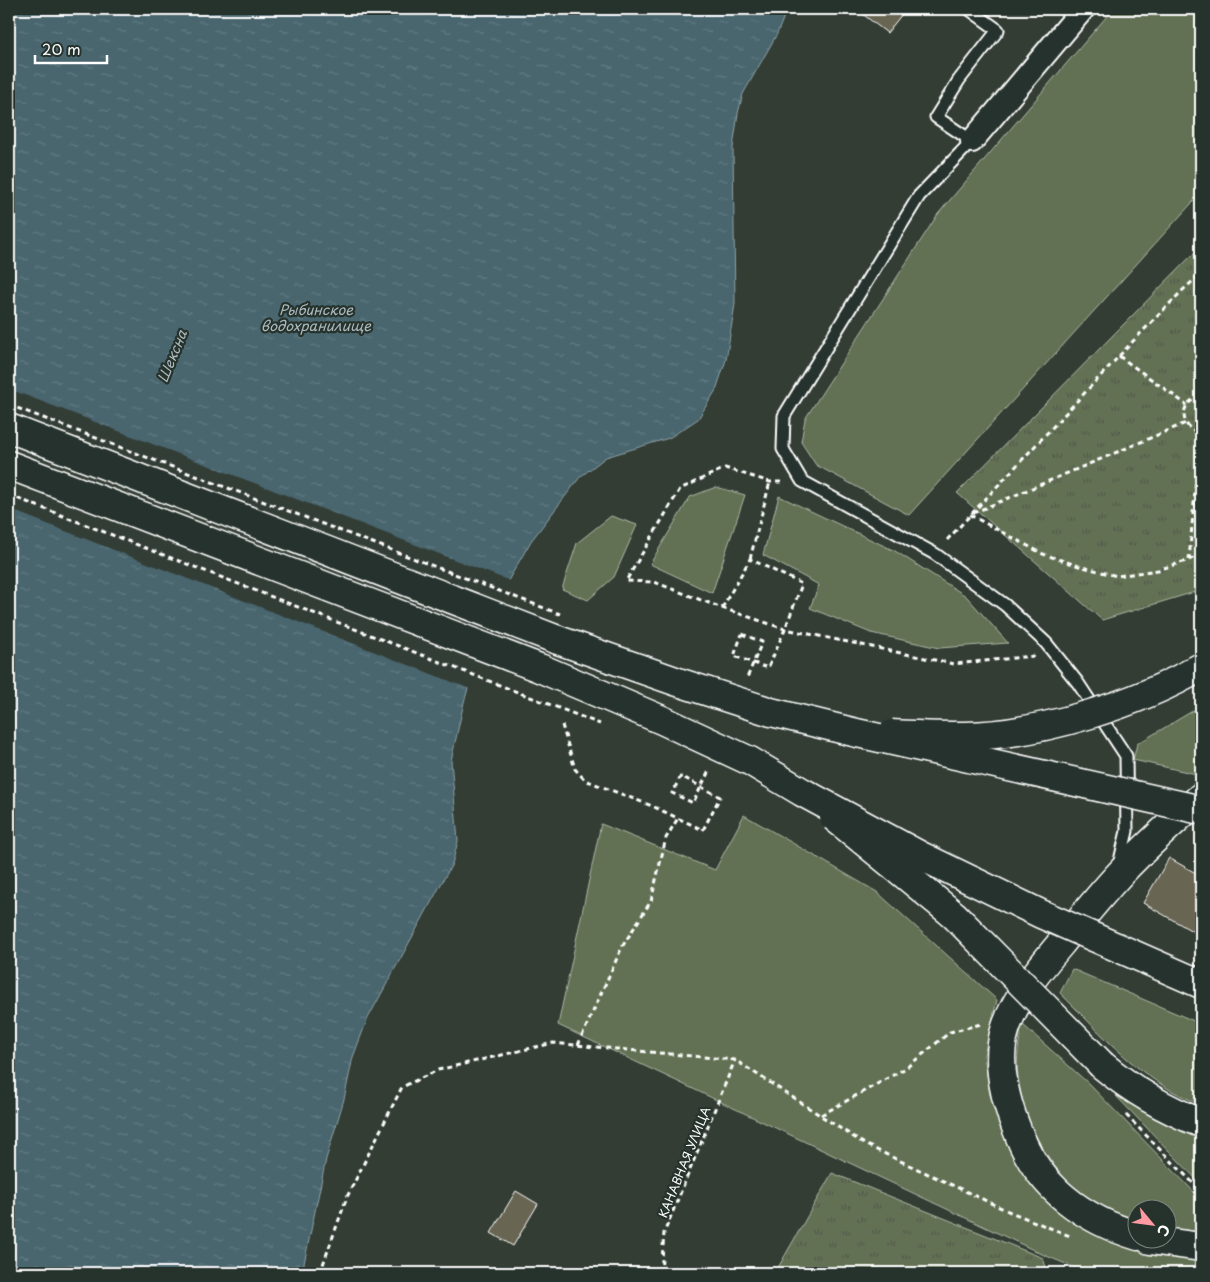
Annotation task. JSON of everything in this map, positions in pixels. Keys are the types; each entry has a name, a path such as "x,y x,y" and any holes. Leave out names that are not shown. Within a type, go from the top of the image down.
{"main road":[{"path":"9,428 558,640 771,712 1201,810"},
{"path":"9,465 542,669 662,720 750,761 802,792 919,855 1041,914 1201,984"},
{"path":"857,733 966,736 1011,732 1073,719 1127,701 1201,667"},
{"path":"802,792 954,915 1102,1065 1150,1100 1201,1124"},
{"path":"1128,1233 1120,1231 1066,1201 1040,1173 1025,1151 1013,1122 1003,1080 1001,1055 1006,1028 1018,1002 1047,960 1117,877 1201,797"},
{"path":"1178,1244 1201,1247"}],"street":[{"path":"972,141 1083,9"}],"lane":[{"path":"969,9 998,30 959,80 936,117 972,141 919,196 784,416 783,449 802,481 934,554 1005,605 1046,643 1078,683 1126,756 1127,831 1117,877"}],"path":[{"path":"934,554 1119,356 1201,274"},
{"path":"1119,356 1187,405"},
{"path":"1189,560 1201,434 1194,432 1186,423 1184,417 1187,405 1191,400 1201,396"},
{"path":"9,405 565,616"},
{"path":"970,515 1186,423"},
{"path":"802,481 770,482 725,468 680,489 626,581 654,582 722,608 785,629 954,664 1055,654"},
{"path":"722,608 750,559 770,482"},
{"path":"9,495 608,727"},
{"path":"970,515 1043,554 1117,576 1158,570 1201,554"},
{"path":"746,681 762,642 742,634 734,656 768,668 802,584 750,559"},
{"path":"562,725 575,770 585,780 652,806 703,830 720,797 681,776 672,793 693,803 710,770"},
{"path":"703,767 718,774"},
{"path":"578,1045 622,947 651,901 666,838 678,818"},
{"path":"820,1116 906,1068 950,1032 989,1023"},
{"path":"320,1273 347,1197 402,1087 438,1070 554,1043 736,1060 866,1145 1008,1211 1078,1239"},
{"name":"КАНАВНАЯ УЛИЦА","path":"661,1273 664,1233 736,1060"},
{"path":"1119,1109 1201,1191"},
{"path":"1157,1268 1173,1273"}],"green space":[{"path":"1113,9 1201,9 1201,193 909,515 816,465 801,442 805,419 938,214"},
{"path":"1201,246 1201,590 1102,620 957,493"},
{"path":"716,487 745,495 712,593 650,564 690,497"},
{"path":"779,496 895,551 966,596 1008,643 939,648 871,633 810,608 819,585 763,555"},
{"path":"611,516 637,525 614,577 588,600 562,589 577,543"},
{"path":"1201,706 1201,775 1133,760 1137,744"},
{"path":"744,815 877,892 997,1000 984,1055 990,1095 1005,1127 1050,1196 1128,1226 1128,1250 1178,1250 1178,1245 1201,1254 1201,1273 1088,1273 1044,1255 558,1025 601,824 715,870"},
{"path":"1072,969 1201,1024 1201,1104 1160,1084 1142,1071 1108,1041 1060,993"},
{"path":"1022,1024 1088,1083 1201,1199 1201,1232 1178,1229 1178,1200 1128,1200 1128,1217 1098,1204 1072,1186 1049,1159 1032,1127 1026,1111 1018,1077 1019,1043"},
{"path":"1116,1096 1201,1138 1201,1184"},
{"path":"832,1173 1043,1258 1048,1273 775,1273"}],"water":[{"name":"Рыбинское водохранилище","path":"9,9 787,9 777,34 743,94 738,113 733,148 735,304 726,360 716,390 698,419 669,438 606,457 580,477 531,541 509,579 487,626 464,702 451,761 458,841 452,864 367,1020 353,1057 344,1099 326,1159 302,1273 9,1273"}],"pier":[{"path":"9,389 510,581 490,627 470,689 9,509"}],"building":[{"path":"856,9 906,9 887,33"},
{"path":"1169,858 1201,876 1201,936 1143,903"},
{"path":"516,1191 538,1204 513,1246 491,1233"}],"water label":[{"name":"Шексна","path":"172,356"}]}
